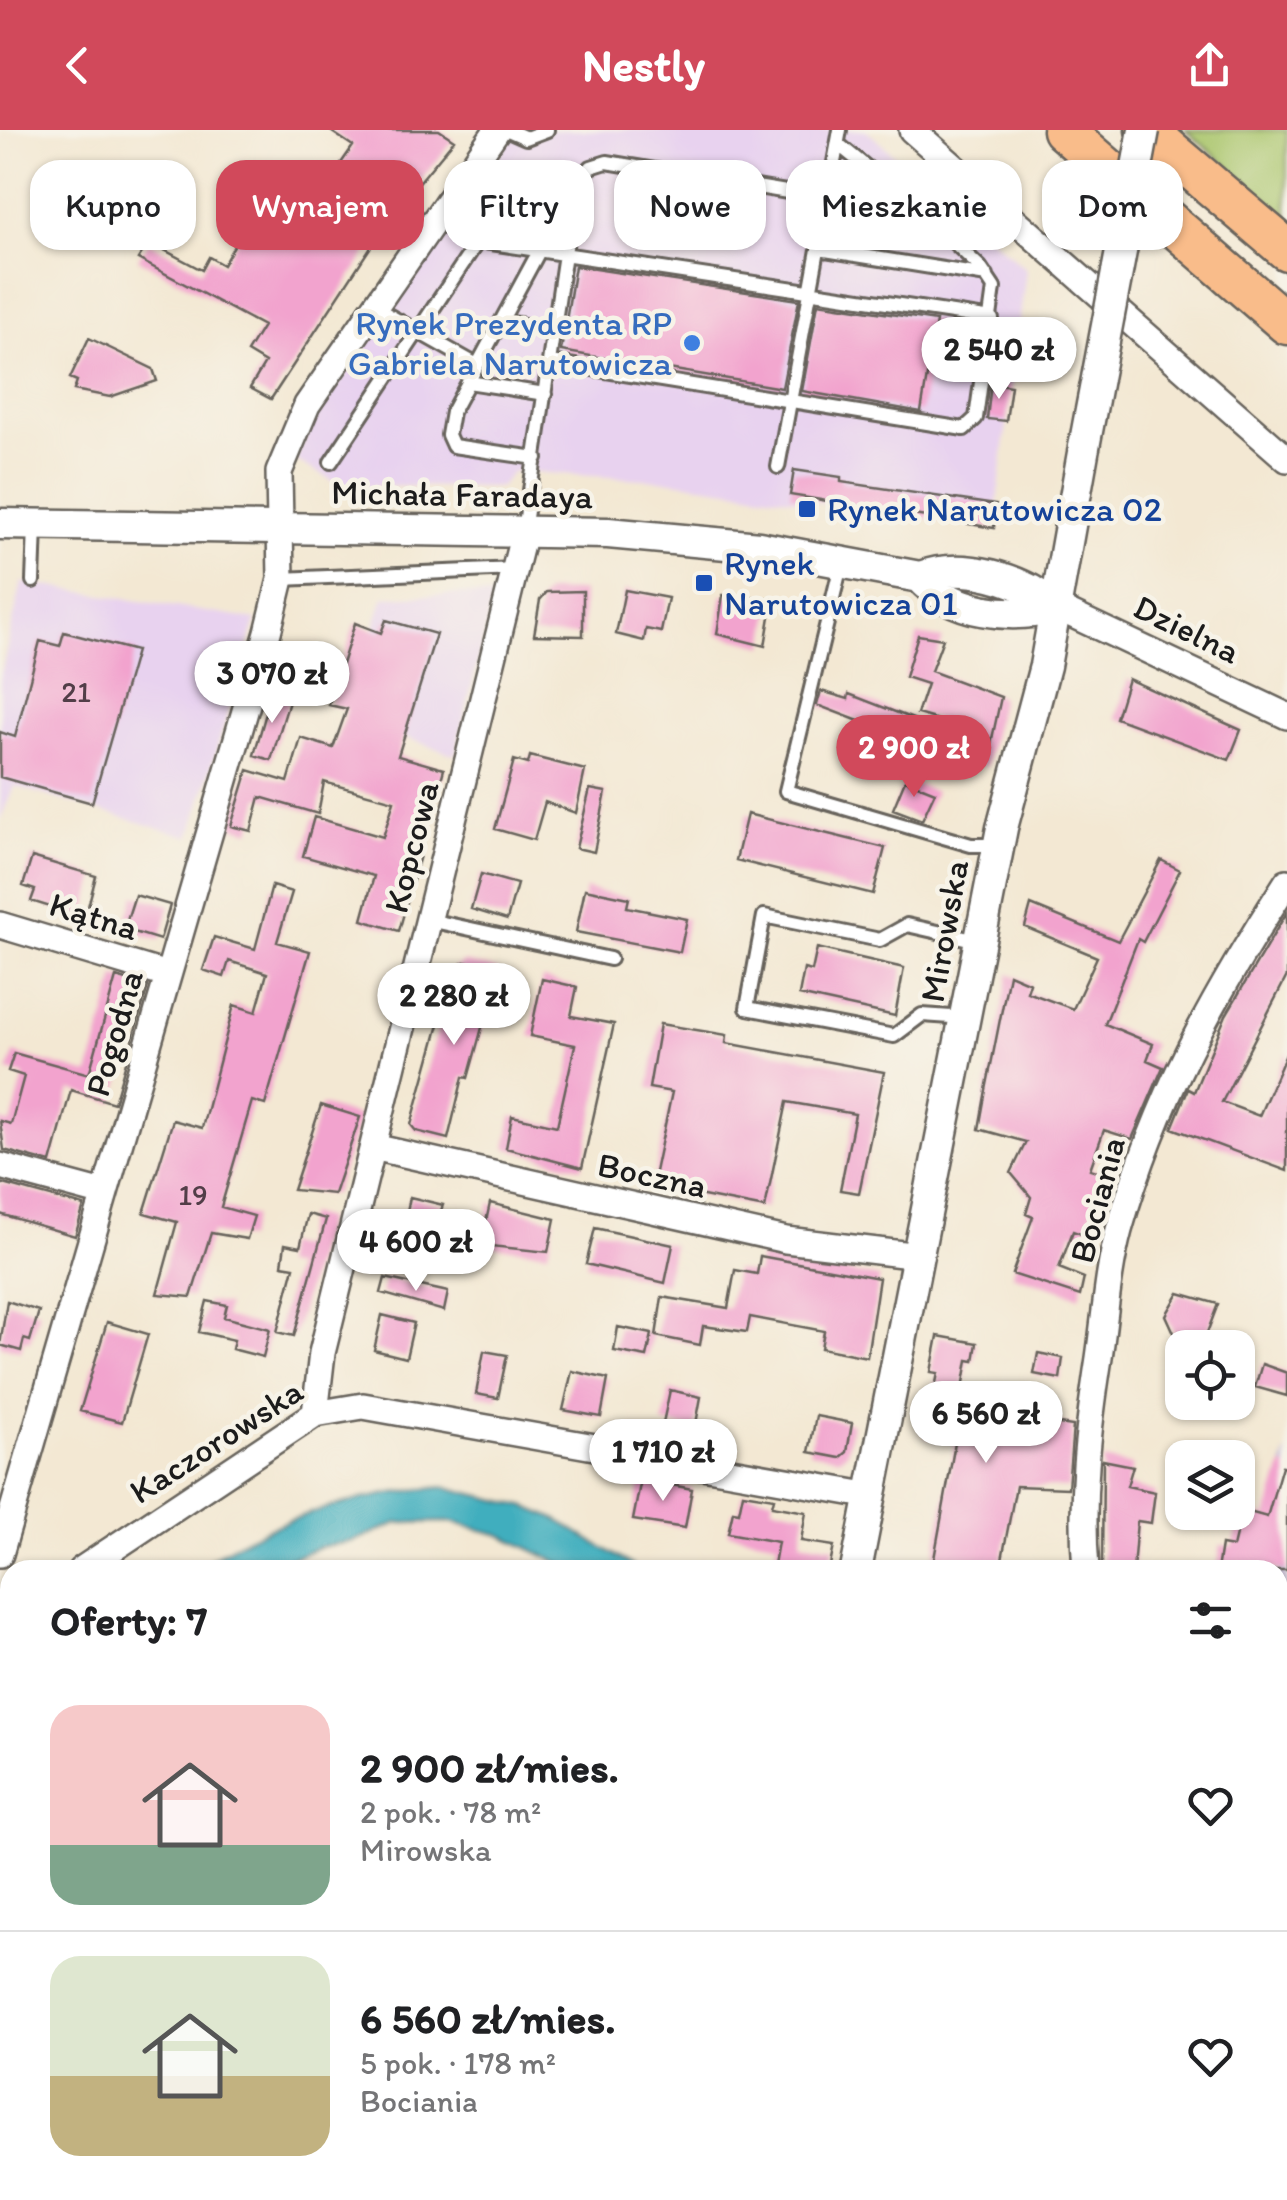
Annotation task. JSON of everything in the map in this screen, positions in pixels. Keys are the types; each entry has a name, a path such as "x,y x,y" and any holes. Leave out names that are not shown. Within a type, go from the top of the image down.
{"main road":[{"path":"1062,130 1287,324"},
{"path":"1145,130 1287,250"}],"street":[{"path":"280,530 279,472 307,404 497,130"},
{"path":"912,130 945,160"},
{"name":"Mirowska","path":"858,1560 998,845 1056,607 1145,130"},
{"path":"1022,228 1287,460"},
{"name":"Michała Faradaya","path":"0,524 680,538 920,578 939,598 988,610 1025,616 1056,607"},
{"name":"Pogodna","path":"0,1554 11,1466 104,1194 252,653 281,579 280,530"},
{"name":"Kopcowa","path":"316,1414 322,1353 524,532"},
{"name":"Dzielna","path":"1056,607 1287,716"},
{"name":"Bociania","path":"1086,1560 1084,1493 1092,1402 1118,1233 1153,1125 1180,1062 1208,1006 1287,882"},
{"name":"Kątna","path":"0,925 167,975"},
{"name":"Boczna","path":"373,1147 786,1240 919,1256"},
{"path":"0,1166 104,1194"},
{"name":"Kaczorowska","path":"96,1560 316,1414 364,1406 872,1496"}],"lane":[{"path":"508,130 526,138 547,130"},
{"path":"839,137 864,160"},
{"path":"524,532 576,186 591,166 606,162 786,192"},
{"path":"331,462 478,241 992,319"},
{"path":"778,467 819,250"},
{"path":"825,250 987,276"},
{"path":"550,362 969,428 976,418 994,288 960,250"},
{"path":"536,458 453,446 448,441 452,412 538,253"},
{"path":"374,307 478,365"},
{"path":"501,320 554,330"},
{"path":"468,382 545,394"},
{"path":"32,581 36,524"},
{"path":"842,562 786,791 972,845 998,845"},
{"path":"281,579 516,569"},
{"path":"966,1018 922,1015 894,1036 747,1008 764,916 880,940 907,925 981,941"},
{"path":"429,920 610,959"}],"shaded area":[{"name":"Rynek Prezydenta RP Gabriela Narutowicza","path":"517,130 866,130 901,160 786,160 786,250 1004,250 1026,269 994,528 673,481 513,471 500,487 342,486 295,460 316,417 444,234 444,250 594,250 594,160 496,160"},
{"path":"22,582 256,620 190,837 14,786 0,820 0,678"},
{"path":"384,597 493,597 455,755 345,716"},
{"path":"1287,1451 1287,1560 1219,1560 1221,1545 1257,1550"}],"green space":[{"path":"1185,130 1287,130 1287,217"}],"water":[{"path":"445,1487 527,1507 556,1519 623,1560 553,1560 501,1535 451,1522 398,1523 354,1541 319,1547 287,1560 210,1560 282,1523 348,1503"}],"building":[{"path":"329,130 439,130 454,140 424,176 424,160 343,160 353,146"},
{"path":"144,250 164,250 202,270 209,257 223,265 232,250 369,250 271,399 250,388 265,363 247,352 263,326 138,259"},
{"path":"575,266 799,300 782,388 561,351"},
{"path":"818,303 936,321 921,412 802,391"},
{"path":"89,338 153,369 157,381 110,397 74,390 77,381 70,378"},
{"path":"991,383 1011,386 1006,421 987,419"},
{"path":"794,470 841,477 841,482 996,505 994,528 790,495"},
{"path":"625,590 668,598 661,632 646,629 644,641 616,634"},
{"path":"583,591 583,636 534,635 540,600 547,592"},
{"path":"723,595 773,599 765,646 717,634"},
{"path":"386,620 436,634 398,756 444,769 399,931 362,920 374,876 303,856 314,817 383,837 394,801 324,782 318,814 260,797 251,831 231,826 248,770 288,782 301,738 333,748 347,709 329,705 355,623 381,633"},
{"path":"64,632 136,651 92,803 0,777 0,732 15,737 40,641 60,646"},
{"path":"918,635 943,639 931,671 1001,697 986,767 967,761 973,730 917,714 927,684 905,677"},
{"path":"1128,679 1241,730 1229,760 1116,718"},
{"path":"821,691 848,699 849,694 916,720 911,741 817,705"},
{"path":"272,692 290,698 271,760 254,755"},
{"path":"530,756 585,770 576,813 545,802 534,840 495,829 514,760 528,764"},
{"path":"905,780 935,792 922,820 893,809"},
{"path":"590,789 606,792 594,852 576,848"},
{"path":"747,814 885,848 873,894 736,860"},
{"path":"32,857 96,876 85,918 31,901 35,890 23,886"},
{"path":"1161,860 1180,870 1143,942 1138,939 1105,1024 1153,1044 1147,1060 1163,1067 1132,1139 1104,1130 1090,1169 1104,1173 1084,1235 1073,1231 1059,1268 1084,1278 1080,1296 1012,1274 1033,1217 1026,1214 1031,1197 1011,1173 1026,1142 979,1129 986,1090 1009,974 1030,983 1027,992 1073,1009 1097,957 1025,927 1031,905 1118,941"},
{"path":"481,874 517,884 507,920 471,909"},
{"path":"272,886 292,892 277,942 310,951 265,1105 252,1101 221,1207 254,1216 247,1239 211,1233 191,1297 157,1294 177,1222 144,1213 173,1120 202,1128 234,1005 256,1012 267,973 229,961 224,977 203,970 214,937 255,949"},
{"path":"585,889 629,898 627,907 687,919 680,952 576,932"},
{"path":"135,895 170,905 160,940 124,929"},
{"path":"1287,912 1287,976 1222,1102 1259,1116 1287,1052 1287,1171 1172,1128 1188,1089 1194,1092 1226,1015"},
{"path":"817,948 904,968 895,1016 799,995 804,969 812,971"},
{"path":"464,962 498,970 468,1078 463,1077 448,1139 416,1131 411,1125 455,967"},
{"path":"116,977 148,986 114,1103 71,1090 51,1163 4,1150 0,1121 11,1124 24,1076 8,1071 14,1053 89,1074"},
{"path":"542,979 577,987 571,1016 614,1024 582,1168 506,1148 512,1116 557,1126 575,1045 530,1036"},
{"path":"660,1024 727,1035 726,1043 884,1072 859,1193 840,1190 855,1114 787,1102 765,1208 652,1186 672,1092 649,1088"},
{"path":"321,1105 360,1117 334,1194 293,1190"},
{"path":"0,1183 84,1206 75,1236 0,1214"},
{"path":"410,1197 443,1205 429,1246 401,1240"},
{"path":"490,1203 555,1219 548,1252 481,1245"},
{"path":"308,1214 326,1219 294,1336 277,1332 294,1267 282,1265 285,1244 300,1247"},
{"path":"595,1228 673,1245 665,1283 586,1264"},
{"path":"760,1256 879,1278 867,1357 821,1348 824,1331 750,1317 747,1332 703,1326 700,1345 656,1336 662,1297 728,1308 735,1270 757,1274"},
{"path":"385,1278 448,1292 444,1311 381,1293"},
{"path":"1179,1293 1218,1304 1208,1330 1173,1330 1166,1315"},
{"path":"7,1301 39,1311 30,1341 24,1339 21,1351 0,1345"},
{"path":"207,1301 227,1305 224,1317 270,1329 263,1357 232,1349 234,1340 199,1332"},
{"path":"382,1315 414,1323 406,1358 374,1350"},
{"path":"107,1322 148,1334 122,1422 80,1411"},
{"path":"618,1327 652,1334 647,1357 614,1351"},
{"path":"938,1336 977,1343 974,1361 968,1360 959,1411 1052,1427 1052,1423 1073,1426 1068,1488 1016,1486 1002,1560 934,1560 955,1443 925,1437 938,1373 931,1372"},
{"path":"484,1351 507,1355 498,1398 476,1394"},
{"path":"1038,1353 1063,1358 1060,1379 1034,1374"},
{"path":"1262,1364 1287,1373 1287,1396 1255,1387"},
{"path":"572,1371 608,1379 601,1417 563,1410"},
{"path":"670,1390 701,1397 695,1429 663,1423"},
{"path":"816,1416 852,1423 847,1452 840,1458 809,1452"},
{"path":"1103,1460 1133,1466 1127,1486 1155,1492 1151,1523 1137,1521 1134,1560 1102,1560"},
{"path":"1282,1466 1287,1467 1287,1560 1219,1560 1221,1545 1233,1547 1237,1530 1255,1530 1255,1514 1267,1517"},
{"path":"641,1479 692,1489 685,1528 633,1520"},
{"path":"743,1493 774,1498 772,1506 806,1512 801,1541 834,1546 831,1560 775,1560 778,1542 728,1533 733,1511 739,1512"}],"place":[{"name":"Rynek Prezydenta RP Gabriela Narutowicza","path":"692,343"},
{"name":"Rynek Narutowicza 02","path":"807,509"},
{"name":"Rynek Narutowicza 01","path":"704,583"}]}
